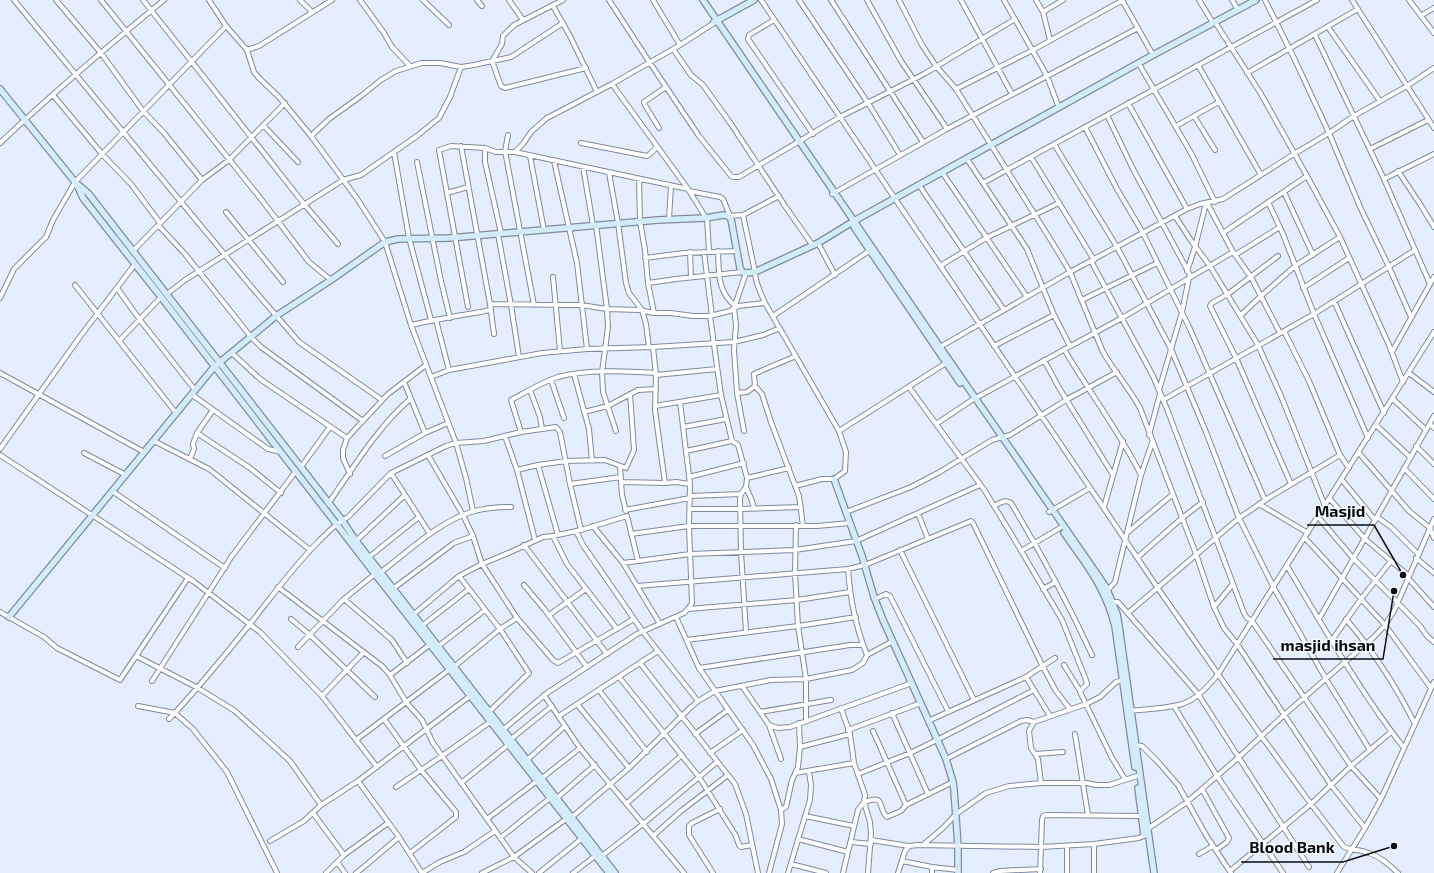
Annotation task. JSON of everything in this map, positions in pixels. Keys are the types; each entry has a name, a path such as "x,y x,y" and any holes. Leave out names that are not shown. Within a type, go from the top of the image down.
{"main road":[{"path":"699,0 716,22"},
{"path":"703,0 716,22 798,143 940,347 974,400"},
{"path":"716,22 754,0"},
{"path":"10,617 214,367 276,316 385,242 398,238 455,238 640,221 706,218 723,215 729,216 731,219 737,251 744,273 755,272 815,244 894,198 1256,0"},
{"path":"0,89 75,182 88,194 133,251 214,367 281,452 298,469 328,504 339,523 356,541 394,588 423,625 435,645"},
{"path":"75,182 84,198 135,264 164,296 219,363 339,523 375,574 435,645 490,722 508,745 557,798 581,839 607,872"},
{"path":"852,222 869,251 946,363 1098,575 1106,592 1119,626 1142,816 1154,873"},
{"path":"834,479 865,565 875,599 946,759 953,782 958,846 958,872"},
{"path":"1051,511 1060,528 1106,592"},
{"path":"1110,602 1115,626 1122,680 1136,746 1150,873"},
{"path":"452,668 490,711 528,760 550,798 602,856 615,873"}],"street":[{"path":"14,0 180,202 299,342 382,400"},
{"path":"56,0 101,53 143,111 164,133 202,180"},
{"path":"101,0 127,30 168,85 278,221 309,262 331,280"},
{"path":"143,0 252,136 304,204 338,244"},
{"path":"0,143 24,120 127,30 164,0"},
{"path":"209,0 226,26 248,50 254,72 258,78 285,103 358,200 385,242 411,326 456,443 466,478 473,512"},
{"path":"300,0 312,12"},
{"path":"248,50 259,46 332,0"},
{"path":"360,0 384,33 392,47 410,66"},
{"path":"423,0 449,25"},
{"path":"477,0 482,6"},
{"path":"509,0 523,20"},
{"path":"492,61 502,44 503,36 514,25 561,0"},
{"path":"609,0 699,136 731,176 734,177 739,177 840,117 914,79 1015,19"},
{"path":"653,0 680,45"},
{"path":"760,0 1090,488 1262,737 1344,847 1352,850 1368,852 1381,859 1398,873"},
{"path":"799,0 868,103 900,155"},
{"path":"831,0 923,142"},
{"path":"868,0 889,42 947,129"},
{"path":"899,0 922,45 936,66 956,89 1070,272 1103,352 1131,392 1140,408 1149,435 1196,554 1214,607 1224,628 1237,644 1331,785 1365,828"},
{"path":"961,0 1012,94"},
{"path":"1036,0 1042,12 1050,40"},
{"path":"1042,12 1063,0"},
{"path":"956,89 1033,50 1123,0 1153,55"},
{"path":"1199,0 1265,101 1340,237 1392,352 1403,382"},
{"path":"1232,0 1238,10"},
{"path":"1265,0 1290,49 1411,317"},
{"path":"983,183 1230,46 1317,0"},
{"path":"1352,0 1434,128"},
{"path":"1409,0 1434,33"},
{"path":"1006,1 1047,76 1059,108"},
{"path":"552,6 563,23 597,92"},
{"path":"1422,16 1434,8"},
{"path":"1247,73 1358,9"},
{"path":"774,20 749,35 748,39 813,134"},
{"path":"514,152 523,144 531,132 547,118 650,63 716,22"},
{"path":"310,136 329,119 381,80 396,71 422,63 440,63 461,67 511,57 563,23"},
{"path":"0,298 14,269 46,237 53,220 75,182 226,26"},
{"path":"1328,27 1380,101"},
{"path":"833,193 972,115 1138,28"},
{"path":"1315,35 1384,179 1430,284"},
{"path":"673,49 691,74 703,85 731,124 779,196 815,244 835,275"},
{"path":"492,61 501,86 505,88 586,68"},
{"path":"1139,64 1176,126 1215,202"},
{"path":"1198,64 1261,175"},
{"path":"119,342 164,296 198,272 343,180 361,175 417,136 439,118 450,97 461,67"},
{"path":"940,347 1070,272 1162,222 1187,209 1223,199 1354,116 1407,86 1434,68"},
{"path":"612,84 688,190 706,218 709,251"},
{"path":"659,128 644,102 666,87"},
{"path":"53,95 102,154 131,184 159,224 185,254 251,337 261,347 363,421"},
{"path":"1176,126 1219,102"},
{"path":"133,251 202,180 229,160 285,103"},
{"path":"1128,103 1187,209"},
{"path":"1107,115 1132,167 1188,271 1190,278 1149,435"},
{"path":"1194,116 1215,150"},
{"path":"1370,150 1428,120"},
{"path":"263,125 298,162"},
{"path":"1085,127 1117,189 1143,233 1182,312 1265,500"},
{"path":"508,135 505,151 534,305"},
{"path":"581,143 647,156 657,146"},
{"path":"1054,144 1117,247 1171,349 1239,518 1274,588 1326,679 1370,750"},
{"path":"468,307 439,150 451,146 461,146 484,148 496,152 514,152 720,197 723,199 729,216 743,215 779,196"},
{"path":"461,146 490,304 494,334"},
{"path":"484,148 485,162 512,305 519,357"},
{"path":"394,152 409,238 430,320"},
{"path":"1384,179 1434,154"},
{"path":"530,156 544,230"},
{"path":"1031,157 1093,260 1160,392 1244,613 1247,618 1252,621 1351,766 1380,799"},
{"path":"967,159 1027,249 1054,315 1070,346"},
{"path":"554,161 577,263 587,349"},
{"path":"417,162 431,238 450,318"},
{"path":"583,167 595,225 607,309 608,327 602,372 604,392 616,430"},
{"path":"942,172 1027,297"},
{"path":"1398,172 1433,224"},
{"path":"609,173 618,223 626,283 629,293 642,310 656,374 655,406 665,483"},
{"path":"1223,233 1307,176"},
{"path":"639,179 640,221 648,283 654,313"},
{"path":"919,185 1004,310"},
{"path":"669,219 671,186"},
{"path":"447,193 468,187"},
{"path":"1284,192 1313,254"},
{"path":"1268,202 1280,227 1314,314 1368,438"},
{"path":"940,266 986,238 1059,203"},
{"path":"1207,203 1234,254 1251,277 1282,332 1308,381 1340,455 1349,468"},
{"path":"1188,271 1196,247 1207,203"},
{"path":"226,212 248,240 261,253 283,282"},
{"path":"743,215 755,277 765,303 840,431 846,452 845,471 834,479 795,486"},
{"path":"1175,216 1210,266 1258,345 1325,506"},
{"path":"936,424 974,400 1122,318 1280,227"},
{"path":"1241,316 1295,266 1340,237"},
{"path":"1163,400 1314,314 1415,250"},
{"path":"718,251 721,288 735,307"},
{"path":"645,258 690,252 737,251"},
{"path":"774,316 869,251"},
{"path":"690,252 691,277"},
{"path":"704,252 721,395 732,441 738,445 747,478 746,487 741,494 740,509 746,632"},
{"path":"1278,256 1228,294 1212,303 1210,306 1236,358 1290,484"},
{"path":"1304,288 1349,258"},
{"path":"1082,300 1157,263"},
{"path":"0,449 97,314 135,264"},
{"path":"648,283 706,275 744,273 735,307 736,325 734,342 737,393 744,431"},
{"path":"553,277 560,351"},
{"path":"1392,352 1434,277"},
{"path":"75,285 176,413"},
{"path":"117,288 193,392 213,410 268,449 281,452"},
{"path":"1334,301 1384,413"},
{"path":"490,304 582,305 607,309 624,308 654,313 711,316 738,306 765,303"},
{"path":"411,326 430,320 450,318 491,310"},
{"path":"994,346 1054,315"},
{"path":"436,320 449,370"},
{"path":"431,378 449,370 542,353 587,349 734,342 763,335 780,328"},
{"path":"1129,711 1174,706 1189,701 1208,686 1219,673 1434,332"},
{"path":"1064,349 1079,375 1089,387 1123,441 1141,475"},
{"path":"232,353 260,379 347,438"},
{"path":"796,356 754,374 755,386 762,394 799,496 803,526"},
{"path":"1044,360 1066,400 1113,475"},
{"path":"840,431 946,363"},
{"path":"350,474 343,458 343,450 347,438 382,400 426,365"},
{"path":"521,432 511,400 551,380 574,374 602,372 628,371 656,374 717,369"},
{"path":"846,512 911,487 938,473 992,440 1010,435 1066,400 1117,372"},
{"path":"0,373 144,452"},
{"path":"1409,373 1434,392"},
{"path":"574,374 589,429 592,461"},
{"path":"551,380 564,418"},
{"path":"404,382 425,433"},
{"path":"737,393 747,392 755,386"},
{"path":"909,387 994,506 1062,620 1086,680 1087,684 1080,691"},
{"path":"584,412 608,406 638,390 656,389"},
{"path":"530,390 540,417 542,429"},
{"path":"517,470 538,465 605,460 626,468 634,450 630,394"},
{"path":"655,406 721,395"},
{"path":"328,504 380,430 410,399"},
{"path":"1393,399 1426,430"},
{"path":"504,729 544,695 643,632 676,617 688,609 692,603 689,526 690,484 680,402"},
{"path":"190,459 194,450 197,433 213,410"},
{"path":"1319,619 1434,416"},
{"path":"683,427 726,419"},
{"path":"385,456 425,433 448,423"},
{"path":"1430,424 1434,428"},
{"path":"1376,425 1410,457"},
{"path":"152,681 225,568 330,427"},
{"path":"169,719 198,688 278,587 310,550 329,531 348,517 391,474 428,455 456,443 484,441 521,432 556,427 560,432 581,530"},
{"path":"197,433 250,468 281,492"},
{"path":"505,436 517,470 535,540"},
{"path":"154,441 209,469 310,550"},
{"path":"686,451 732,441"},
{"path":"1104,508 1123,441"},
{"path":"1106,592 1115,582 1141,475 1152,442"},
{"path":"1416,446 1434,464"},
{"path":"84,453 126,475"},
{"path":"1359,453 1391,492 1409,511 1430,528 1434,538"},
{"path":"0,455 188,578 260,632 322,696 377,767"},
{"path":"428,455 463,515 473,536 482,564 517,618 556,662 558,663 634,619"},
{"path":"1128,613 1157,586 1239,518 1290,484 1340,455"},
{"path":"689,477 744,463"},
{"path":"538,465 558,535"},
{"path":"620,466 625,510 638,561"},
{"path":"747,478 789,468"},
{"path":"1404,468 1434,499"},
{"path":"391,474 430,534"},
{"path":"570,484 621,480 690,484"},
{"path":"1342,480 1376,518 1391,527 1434,573"},
{"path":"623,563 690,554 795,550 856,541 980,485"},
{"path":"746,487 754,509"},
{"path":"1051,511 1090,488"},
{"path":"112,491 225,568"},
{"path":"625,510 690,497 741,494"},
{"path":"1127,533 1172,494"},
{"path":"356,541 405,495"},
{"path":"1330,499 1365,539 1408,577 1434,607"},
{"path":"994,506 1004,501 1011,503 1056,582 1092,655"},
{"path":"1138,557 1182,518 1203,502"},
{"path":"1259,504 1308,533"},
{"path":"381,572 430,534 450,521 473,512 494,508 511,507"},
{"path":"690,509 801,507"},
{"path":"918,513 928,539"},
{"path":"369,557 419,516"},
{"path":"414,614 459,576 482,564 543,537 581,530 627,516"},
{"path":"1318,517 1353,558 1434,642"},
{"path":"850,842 871,842 909,846 923,845 1041,848 1094,844 1140,838 1187,802 1239,757 1304,697 1367,643 1385,625 1397,602 1434,519"},
{"path":"637,586 848,569 865,565 967,522 971,522 973,523 1043,667 1056,691 1070,709"},
{"path":"631,534 689,526 803,526 850,523"},
{"path":"796,525 795,574 798,626 806,679 806,720"},
{"path":"593,526 623,563 660,624"},
{"path":"1021,551 1060,528"},
{"path":"576,531 583,545 643,632 698,701"},
{"path":"394,588 454,543 473,536"},
{"path":"553,536 567,564 617,629"},
{"path":"1305,538 1385,625 1431,688"},
{"path":"524,545 607,654"},
{"path":"900,550 974,700"},
{"path":"1332,640 1346,619 1391,561"},
{"path":"1287,566 1345,662 1391,732 1404,748"},
{"path":"848,569 850,592 863,645 867,655"},
{"path":"298,647 344,599 375,574"},
{"path":"459,576 500,629 529,673 490,711"},
{"path":"0,612 44,637 57,648 120,680 188,578"},
{"path":"1043,589 1056,582"},
{"path":"1214,607 1233,584"},
{"path":"524,585 587,667"},
{"path":"278,587 382,666 390,675 406,702 422,720 433,743 500,838 514,857 532,873"},
{"path":"423,625 469,589"},
{"path":"548,615 586,589"},
{"path":"688,609 797,600 850,592"},
{"path":"875,599 886,594 890,596 948,711"},
{"path":"344,599 392,640 407,663"},
{"path":"1110,602 1118,602 1198,694 1309,867"},
{"path":"390,675 485,610"},
{"path":"687,640 798,626 856,616"},
{"path":"676,617 699,668 753,745 771,779 781,810 782,824 769,873"},
{"path":"356,740 452,668 500,629 517,618"},
{"path":"290,619 310,635 346,671 375,697"},
{"path":"1346,619 1367,643 1391,679 1415,724"},
{"path":"482,873 514,857 569,818 647,752 698,701 715,691 771,680 806,679 852,670 863,663 867,655 893,641"},
{"path":"699,668 850,645 863,645"},
{"path":"559,716 658,651"},
{"path":"322,696 364,652"},
{"path":"136,656 198,688 235,711 290,761 321,806"},
{"path":"928,721 1026,677 1055,658"},
{"path":"640,663 735,784 746,814 758,873"},
{"path":"1064,665 1080,691 1112,758 1125,779"},
{"path":"619,677 708,789 736,836 739,845 741,847 752,845"},
{"path":"1026,677 1050,716"},
{"path":"946,759 1021,721 1027,720 1034,722 1086,704 1100,697 1116,682 1122,680"},
{"path":"1337,873 1365,828 1380,799 1434,682"},
{"path":"769,725 778,728 790,727 912,683"},
{"path":"742,686 769,725 781,759"},
{"path":"599,690 647,752"},
{"path":"858,774 910,753 1034,690"},
{"path":"544,695 580,748 684,873"},
{"path":"270,841 304,821 321,806 377,767 470,696"},
{"path":"760,712 806,703 831,700"},
{"path":"800,747 849,732 892,713 920,703"},
{"path":"577,704 629,768"},
{"path":"138,706 175,713 193,729 227,772 277,873"},
{"path":"511,739 552,706"},
{"path":"1174,706 1217,776 1283,873"},
{"path":"841,708 849,732 854,763 865,795 864,802 870,822 871,842 868,873"},
{"path":"695,734 728,710"},
{"path":"892,713 928,794"},
{"path":"384,719 456,812 456,817 410,853"},
{"path":"396,787 490,722"},
{"path":"1034,722 1029,731 1031,748 1038,759 1041,783"},
{"path":"781,810 786,807 792,780 798,767 800,747 799,723"},
{"path":"528,760 565,726"},
{"path":"710,753 743,730"},
{"path":"873,730 906,805"},
{"path":"1136,746 1142,746 1178,785 1213,846 1231,872 1311,804 1351,766 1391,732"},
{"path":"1075,734 1088,815"},
{"path":"461,783 508,745"},
{"path":"487,819 580,748"},
{"path":"1035,754 1063,752"},
{"path":"627,803 682,755"},
{"path":"602,856 717,762"},
{"path":"795,773 809,772 854,763"},
{"path":"557,798 595,765"},
{"path":"788,873 810,800 811,785 809,772"},
{"path":"653,836 708,789 728,775"},
{"path":"923,845 944,827 956,814 986,793 1009,786 1041,783 1082,783 1109,785 1137,776"},
{"path":"358,781 399,837 422,873 440,862 464,852 495,831"},
{"path":"843,873 858,810 864,802 877,799 887,817 901,811 906,805 953,782"},
{"path":"1202,789 1229,838 1227,842 1216,850"},
{"path":"500,838 550,798"},
{"path":"713,873 689,835 689,826 720,809"},
{"path":"313,813 344,855"},
{"path":"805,816 854,826"},
{"path":"993,873 1000,871 1040,871 1043,816 1142,816"},
{"path":"326,873 344,855 388,823"},
{"path":"356,873 399,837"},
{"path":"539,873 581,839"},
{"path":"798,839 848,852"},
{"path":"1094,844 1094,873"},
{"path":"898,873 909,846"},
{"path":"1067,846 1067,873"},
{"path":"1199,854 1213,846"},
{"path":"573,873 595,856"},
{"path":"902,861 958,872"},
{"path":"337,862 345,873"},
{"path":"791,864 826,873"},
{"path":"932,867 932,873"}],"place":[{"name":"Masjid","path":"1403,575"},
{"name":"masjid ihsan","path":"1394,591"},
{"name":"Blood Bank","path":"1394,846"}]}
